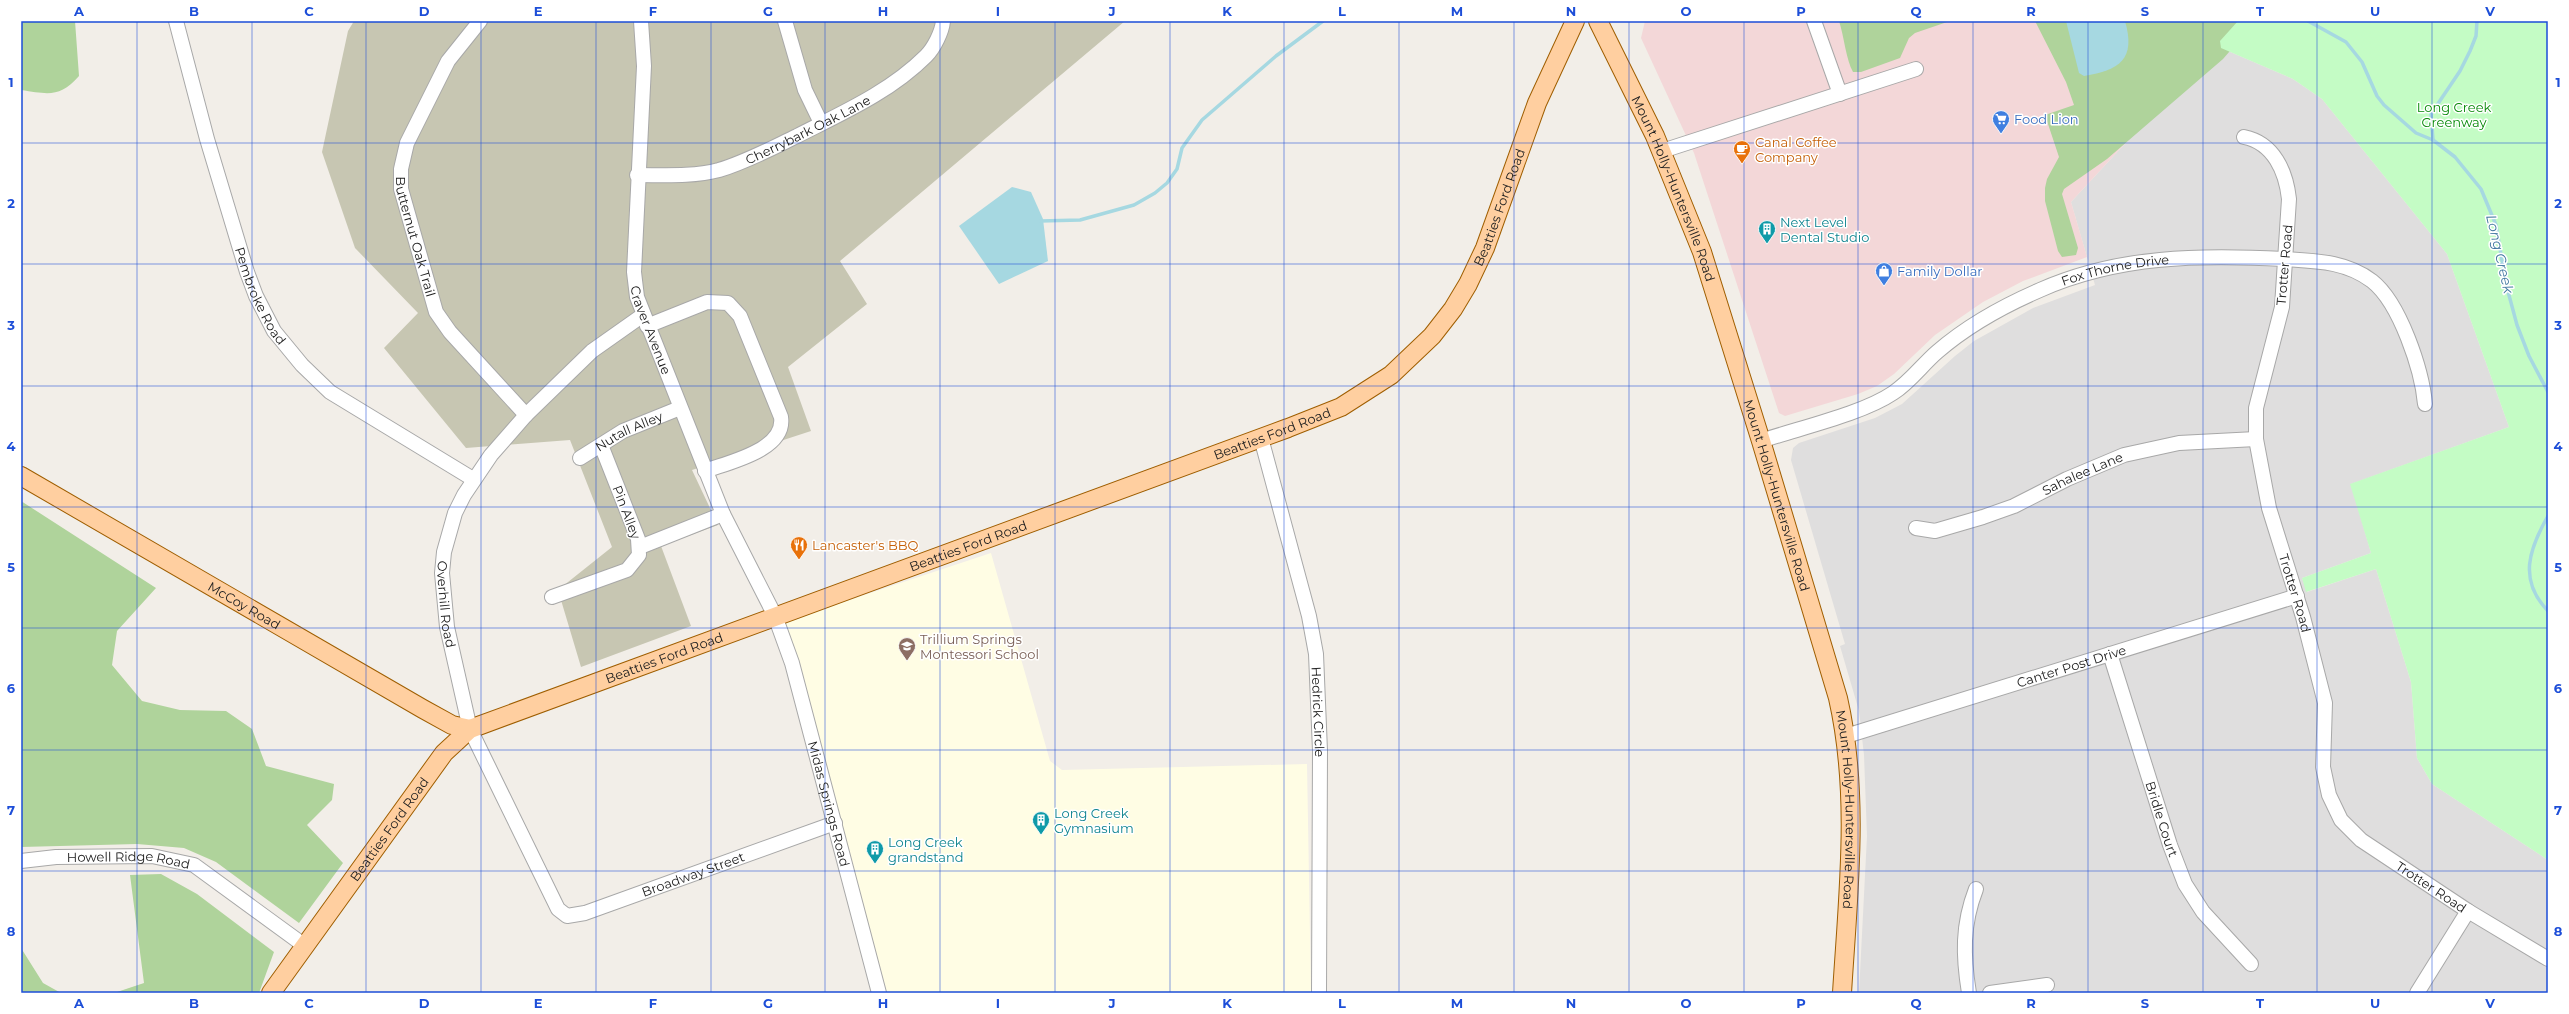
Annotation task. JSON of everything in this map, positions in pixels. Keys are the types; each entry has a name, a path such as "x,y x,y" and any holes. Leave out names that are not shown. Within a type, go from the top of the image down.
{"main road":[{"name":"Beatties Ford Road","path":"272,993 444,753 470,729 1261,438 1327,413 1371,389 1412,357 1453,309 1468,284 1485,248 1537,103 1575,21"},
{"name":"Mount Holly-Huntersville Road","path":"1598,21 1662,151 1702,252 1762,441 1831,675 1846,736 1851,808 1842,993"},
{"name":"McCoy Road","path":"21,476 423,710 452,725 470,729"}],"street":[{"name":"Pembroke Road","path":"176,21 207,140 247,272 256,296 274,331 302,365 330,392 473,479"},
{"name":"Butternut Oak Trail","path":"480,21 448,61 407,143 401,169 401,189 436,312 450,332 526,415"},
{"name":"Craver Avenue","path":"641,21 644,66 637,175 634,272 645,321 723,514 775,616"},
{"path":"784,21 805,90 821,123"},
{"name":"Cherrybark Oak Lane","path":"637,175 681,175 718,170 750,159 821,123 898,80 927,55 942,28 943,21"},
{"path":"1814,21 1840,94"},
{"path":"1662,151 1916,69"},
{"name":"Trotter Road","path":"2244,137 2260,143 2271,152 2284,174 2289,200 2282,307 2256,408 2256,439 2269,508 2297,596 2325,703 2324,782 2334,808 2341,820 2361,840 2468,911 2548,959"},
{"name":"Fox Thorne Drive","path":"1762,441 1883,400 1895,392 1959,334 2015,302 2074,276 2108,267 2173,257 2240,256 2317,261 2344,266 2360,273 2380,288 2394,310 2407,339 2421,382 2425,404"},
{"name":"Overhill Road","path":"555,904 470,729 447,627 442,573 447,536 455,513 473,479 526,415 592,351 645,321 707,302 728,303 740,316 780,418 777,437 765,447 705,471"},
{"name":"Nutall Alley","path":"580,458 623,431 680,408"},
{"name":"Hedrick Circle","path":"1261,438 1271,466 1309,616 1316,654 1320,751 1319,993"},
{"name":"Sahalee Lane","path":"1916,528 1935,531 1983,517 2014,506 2067,479 2124,455 2178,444 2256,439"},
{"name":"Pin Alley","path":"552,597 627,570 636,562 640,547 600,445"},
{"path":"640,547 723,514"},
{"name":"Canter Post Drive","path":"1846,736 2297,596"},
{"name":"Midas Springs Road","path":"775,616 792,663 879,993"},
{"name":"Bridle Court","path":"2110,654 2170,845 2185,884 2203,912 2251,964"},
{"name":"Broadway Street","path":"555,904 562,914 567,916 584,913 835,823"},
{"name":"Howell Ridge Road","path":"21,861 56,857 152,856 194,865 305,946"},
{"path":"1969,993 1964,945 1966,921 1976,889"},
{"path":"2417,993 2468,911"},
{"path":"1990,993 2047,985"}],"shaded area":[{"path":"354,21 1125,21 840,261 867,304 788,367 811,431 692,470 718,525 661,546 691,626 581,667 558,590 612,547 570,440 466,448 384,348 418,313 355,248 322,152 348,31"},
{"path":"1645,21 2178,21 2218,43 2071,202 2087,257 2023,281 1983,302 1935,335 1894,374 1877,386 1858,394 1785,416 1779,413 1694,153 1641,38"},
{"path":"2220,41 2221,48 2293,79 2322,99 2447,254 2509,427 2351,484 2371,553 2302,578 2307,592 2376,569 2411,682 2417,758 2432,784 2548,860 2548,993 1859,993 1867,836 1864,755 1859,711 1840,646 1845,644 1791,460 1793,448 1799,443 1875,418 1902,404 1955,356 1974,341 2033,308 2095,285 2071,202"},
{"path":"991,553 1050,761 1062,770 1307,764 1311,993 887,993 821,749 783,622"}],"green space":[{"path":"21,21 75,21 79,76 66,88 53,93 39,93 21,90"},
{"path":"1839,21 1950,21 1915,33 1909,38 1900,58 1861,72 1853,72"},
{"path":"2035,21 2239,21 2242,37 2223,59 2107,159 2064,189 2062,194 2078,248 2076,255 2062,257 2058,251 2045,201 2047,179 2059,157 2045,115 2074,105 2066,82"},
{"name":"Long Creek Greenway","path":"2238,21 2548,21 2548,860 2432,784 2417,758 2411,682 2376,569 2306,592 2302,578 2371,553 2350,484 2509,427 2447,254 2322,99 2293,79 2221,48 2220,41"},
{"path":"21,501 156,588 117,631 112,665 142,701 180,710 226,711 252,729 266,766 334,784 332,800 307,825 343,863 299,923 216,862 184,848 137,844 21,847"},
{"path":"161,874 197,894 274,952 259,993 114,993 144,983 130,875"},
{"path":"21,948 43,983 61,993 21,993"}],"water":[{"path":"2066,21 2125,21 2128,34 2126,54 2116,66 2084,76 2079,73"},
{"path":"1012,187 1031,192 1043,219 1048,261 999,284 959,226"}],"waterway":[{"path":"1040,221 1080,220 1134,205 1155,193 1167,183 1177,169 1182,148 1202,120 1276,56 1323,21"},
{"name":"Long Creek","path":"2308,21 2346,42 2362,62 2377,96 2384,105 2416,133 2433,140 2455,157 2481,189 2496,225 2506,284 2517,325 2529,356 2548,392"},
{"path":"2433,140 2431,114 2460,71 2470,51 2476,36 2477,21"},
{"name":"Long Creek","path":"2548,516 2536,540 2530,564 2530,576 2533,588 2548,611"}],"place":[{"name":"Food Lion","path":"2001,134"},
{"name":"Canal Coffee Company","path":"1742,164"},
{"name":"Next Level Dental Studio","path":"1767,244"},
{"name":"Family Dollar","path":"1884,286"},
{"name":"Lancaster's BBQ","path":"799,560"},
{"name":"Trillium Springs Montessori School","path":"907,661"},
{"name":"Long Creek Gymnasium","path":"1041,835"},
{"name":"Long Creek grandstand","path":"875,864"}]}
